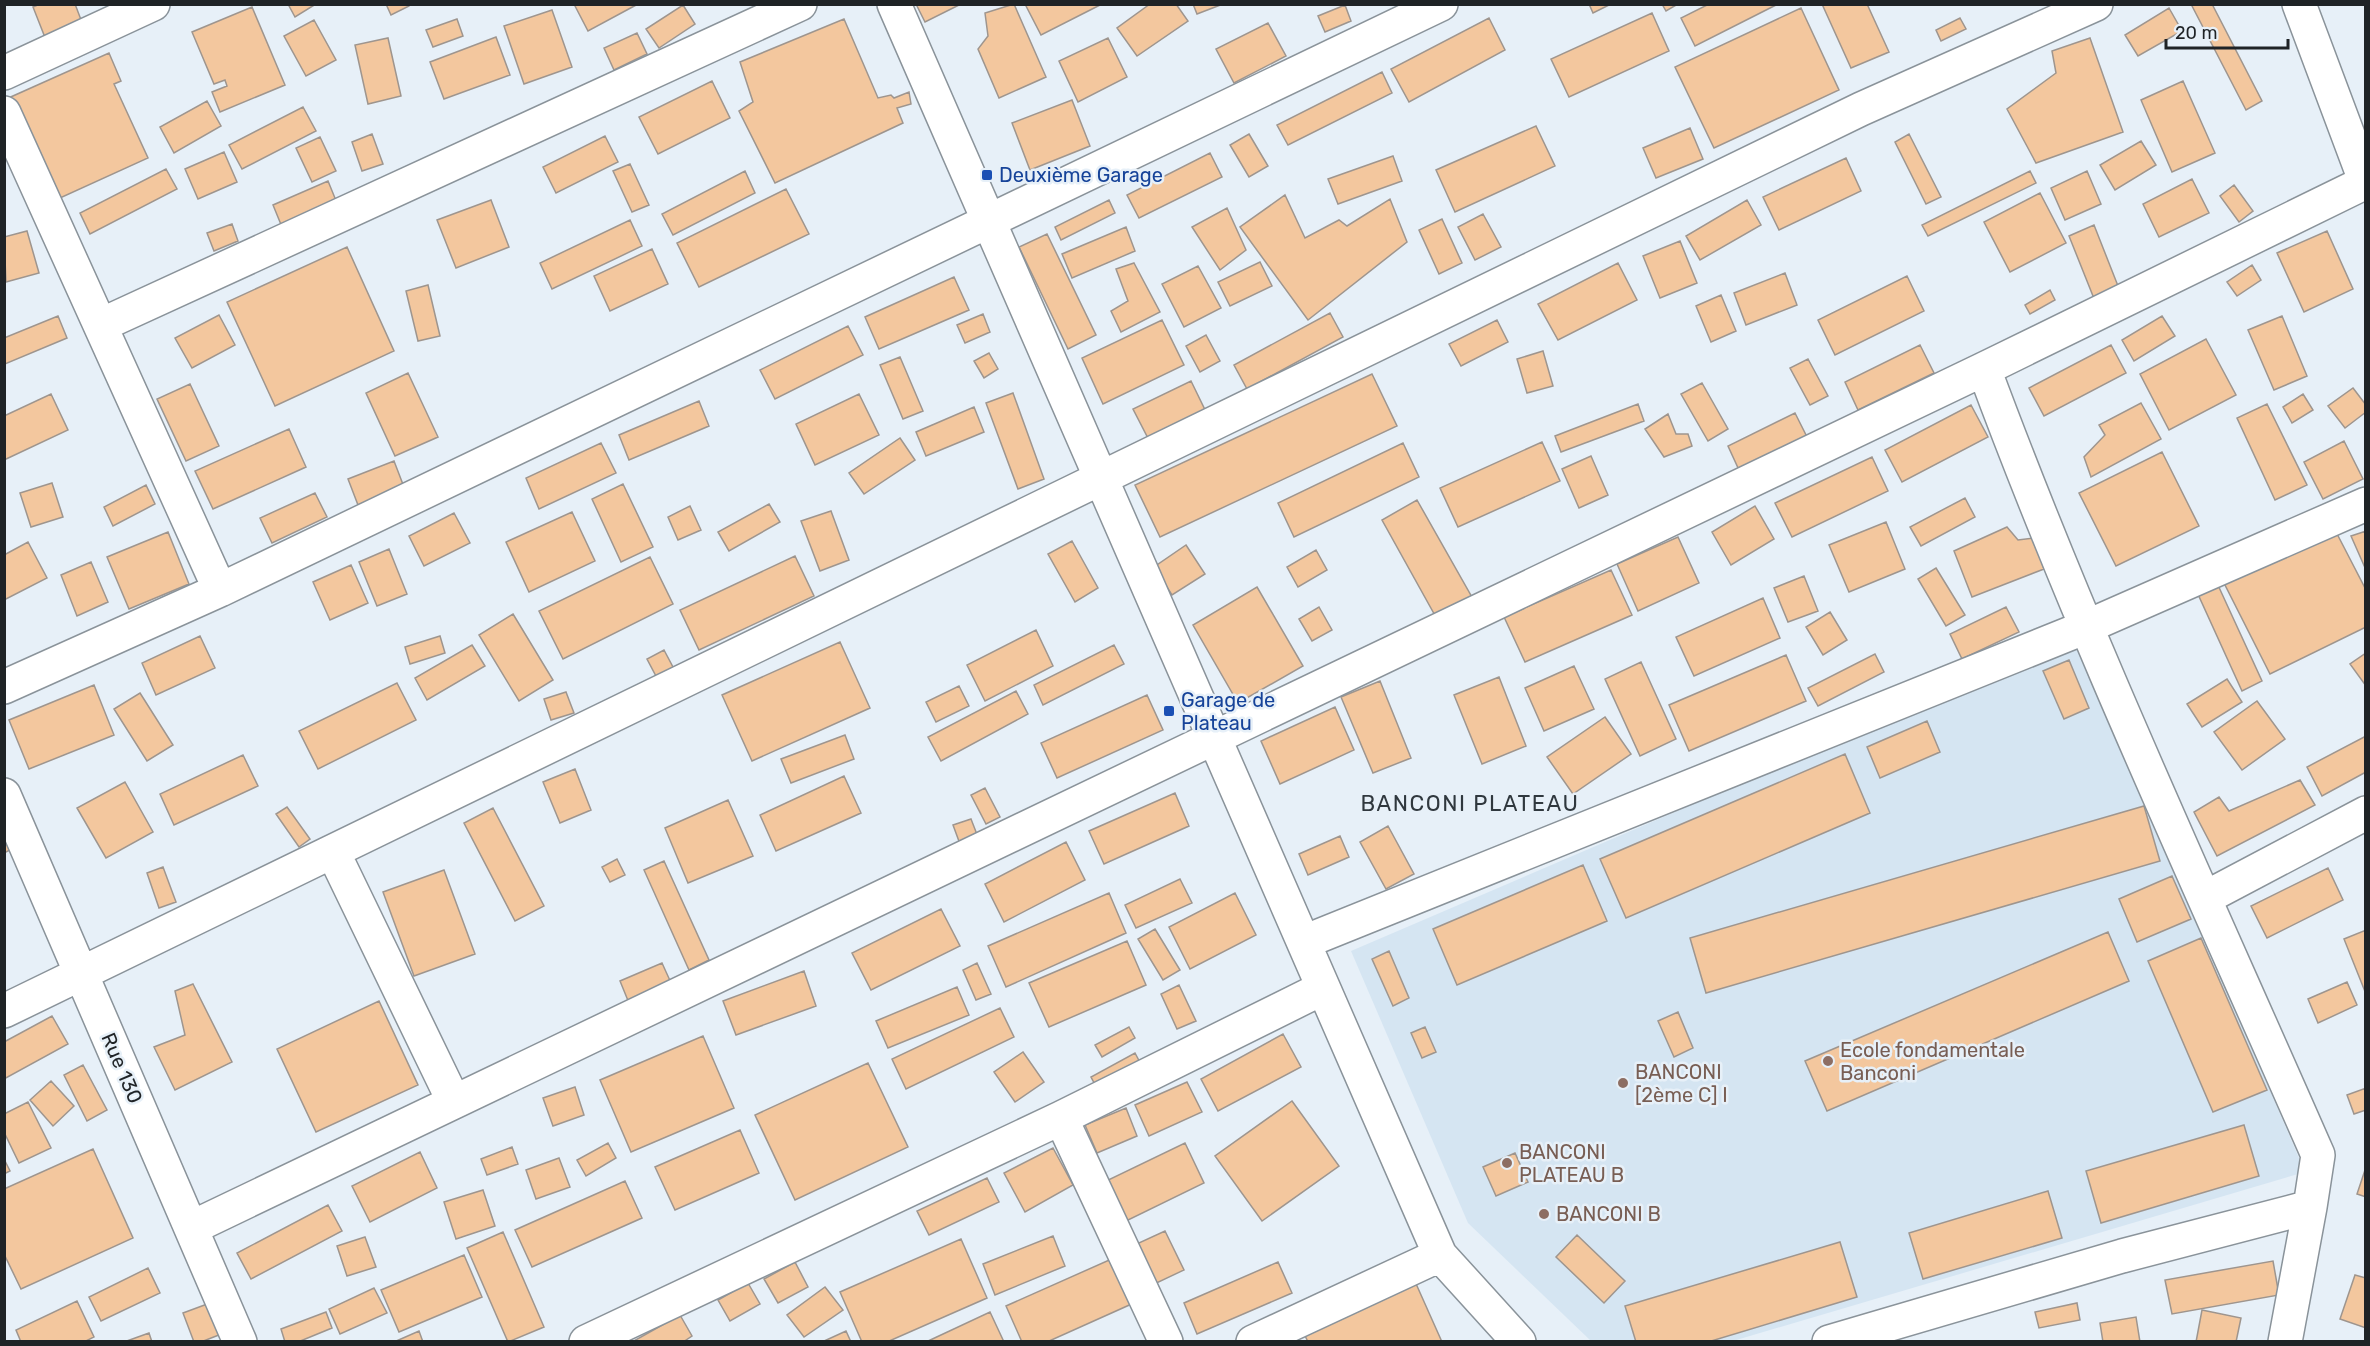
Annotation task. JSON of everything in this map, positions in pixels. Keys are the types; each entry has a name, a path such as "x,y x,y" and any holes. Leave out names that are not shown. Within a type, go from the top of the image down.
{"street":[{"path":"4,73 153,4"},
{"path":"101,325 800,4"},
{"path":"894,4 1440,1255 1519,1341"},
{"path":"4,687 220,590 1441,4"},
{"path":"4,1011 1861,109 2096,4"},
{"path":"191,1228 1984,369 2365,182 2300,4"},
{"path":"4,113 220,590"},
{"path":"1984,369 2031,495 2086,627 2318,1155 2285,1341"},
{"path":"1304,942 2086,627 2366,504"},
{"name":"Rue 130","path":"4,795 240,1341"},
{"path":"2205,898 2366,813"},
{"path":"333,852 454,1102"},
{"path":"586,1341 1061,1118 1323,988"},
{"path":"1061,1118 1166,1341"},
{"path":"1829,1341 2122,1256 2310,1207"},
{"path":"1254,1341 1440,1255"}],"shaded area":[{"name":"Ecole fondamentale Banconi","path":"2076,640 2305,1172 1733,1341 1591,1341 1468,1223 1351,951"}],"building":[{"path":"40,4 75,4 83,25 46,40 33,7"},
{"path":"288,4 316,4 295,17"},
{"path":"386,4 409,4 409,6 391,15"},
{"path":"574,4 638,4 588,31"},
{"path":"916,4 961,4 925,22"},
{"path":"1014,4 1046,77 999,98 978,49 988,36 985,13"},
{"path":"1025,4 1102,4 1041,35"},
{"path":"1150,4 1176,4 1188,21 1137,56 1117,28"},
{"path":"1193,4 1223,4 1197,14"},
{"path":"1589,4 1611,4 1593,13"},
{"path":"1662,4 1678,4 1666,11"},
{"path":"1709,4 1778,4 1695,46 1681,18"},
{"path":"1822,4 1867,4 1889,52 1851,68"},
{"path":"2191,4 2212,4 2262,101 2246,110"},
{"path":"683,5 695,24 659,48 646,29"},
{"path":"1345,5 1351,21 1325,32 1318,16"},
{"path":"252,7 285,85 220,112 212,92 227,86 225,80 214,84 192,32"},
{"path":"1801,8 1839,90 1714,148 1675,67"},
{"path":"2169,8 2182,31 2138,56 2125,35"},
{"path":"552,10 572,67 524,84 504,26"},
{"path":"1652,13 1669,51 1569,97 1551,59"},
{"path":"1489,18 1505,50 1409,102 1391,69"},
{"path":"1960,18 1966,29 1941,41 1936,30"},
{"path":"457,19 463,36 433,47 426,30"},
{"path":"844,19 878,98 891,95 894,98 909,92 911,104 897,108 903,123 775,183 739,111 753,102 740,62"},
{"path":"314,20 336,60 306,76 284,36"},
{"path":"1268,23 1286,56 1234,83 1216,49"},
{"path":"637,33 647,54 614,70 604,48"},
{"path":"496,37 510,75 444,99 430,62"},
{"path":"388,38 401,96 368,104 355,45"},
{"path":"1108,38 1127,77 1078,102 1059,61"},
{"path":"2090,38 2123,132 2036,163 2007,109 2056,73 2052,51"},
{"path":"109,53 121,81 114,84 148,158 49,203 4,100"},
{"path":"1382,72 1392,93 1288,145 1277,125"},
{"path":"712,81 730,118 658,154 639,117"},
{"path":"2183,81 2215,153 2172,172 2141,100"},
{"path":"1072,100 1090,146 1030,170 1012,123"},
{"path":"207,101 221,126 174,153 160,127"},
{"path":"303,107 316,131 242,169 229,145"},
{"path":"1536,126 1555,166 1455,212 1436,170"},
{"path":"1690,128 1703,159 1656,178 1643,148"},
{"path":"372,134 383,164 362,171 352,142"},
{"path":"1249,134 1268,166 1249,177 1230,145"},
{"path":"1909,134 1941,197 1926,204 1895,142"},
{"path":"605,136 618,162 556,193 543,167"},
{"path":"320,137 336,171 312,182 296,148"},
{"path":"2141,141 2156,165 2115,190 2100,165"},
{"path":"224,152 237,182 198,199 185,169"},
{"path":"1210,153 1222,177 1139,218 1127,195"},
{"path":"1393,156 1402,181 1338,204 1328,179"},
{"path":"1846,158 1861,191 1779,230 1763,197"},
{"path":"630,164 649,205 632,212 613,171"},
{"path":"166,169 177,189 90,234 80,213"},
{"path":"745,171 755,193 673,235 662,214"},
{"path":"2030,171 2036,183 1928,236 1922,225"},
{"path":"2087,171 2101,204 2065,220 2051,188"},
{"path":"2192,179 2209,213 2159,237 2143,204"},
{"path":"328,181 337,203 282,227 273,205"},
{"path":"2234,185 2253,211 2239,222 2220,196"},
{"path":"786,189 809,234 699,287 677,243"},
{"path":"2040,193 2066,243 2010,272 1984,222"},
{"path":"1285,195 1305,238 1339,220 1347,226 1390,199 1407,242 1308,320 1240,227"},
{"path":"491,200 509,247 456,268 437,220"},
{"path":"1109,200 1115,213 1061,240 1055,227"},
{"path":"1747,200 1761,225 1700,260 1686,236"},
{"path":"1227,208 1246,250 1220,270 1192,227"},
{"path":"1483,214 1501,247 1475,260 1458,227"},
{"path":"1442,219 1462,263 1439,274 1419,230"},
{"path":"630,220 642,246 552,289 540,263"},
{"path":"232,224 238,241 214,251 207,233"},
{"path":"2094,225 2120,291 2095,301 2069,236"},
{"path":"1126,227 1135,251 1072,278 1062,254"},
{"path":"27,231 39,273 6,282 4,237"},
{"path":"2327,231 2353,289 2304,312 2277,253"},
{"path":"1047,234 1096,335 1068,349 1019,247"},
{"path":"1680,241 1697,283 1660,298 1643,256"},
{"path":"347,247 394,351 275,406 227,302"},
{"path":"652,249 668,284 610,311 594,276"},
{"path":"1260,262 1272,286 1230,306 1218,282"},
{"path":"1134,263 1160,312 1121,332 1111,311 1128,301 1116,269"},
{"path":"1618,263 1637,300 1558,340 1538,304"},
{"path":"2252,265 2261,280 2237,296 2227,282"},
{"path":"1198,266 1221,308 1184,327 1162,284"},
{"path":"1785,273 1797,305 1746,325 1734,293"},
{"path":"1907,276 1924,311 1835,355 1818,320"},
{"path":"954,277 969,310 879,349 865,317"},
{"path":"428,285 440,336 418,341 406,291"},
{"path":"2050,290 2055,300 2030,314 2025,305"},
{"path":"1721,295 1736,331 1711,342 1696,306"},
{"path":"1330,313 1343,337 1247,389 1234,365"},
{"path":"983,314 990,332 965,343 957,325"},
{"path":"219,315 235,345 192,368 175,338"},
{"path":"58,316 67,338 5,364 4,338"},
{"path":"2162,316 2175,336 2134,361 2122,340"},
{"path":"2282,316 2307,376 2274,390 2248,330"},
{"path":"1162,320 1184,365 1103,404 1082,358"},
{"path":"1497,320 1508,342 1461,366 1449,344"},
{"path":"848,326 863,355 775,399 760,370"},
{"path":"1206,335 1220,361 1200,372 1186,346"},
{"path":"2206,339 2236,395 2169,430 2140,374"},
{"path":"1920,345 1934,373 1858,410 1845,382"},
{"path":"2111,345 2126,373 2044,416 2029,388"},
{"path":"1543,351 1553,386 1527,393 1517,359"},
{"path":"989,353 998,369 984,378 974,361"},
{"path":"900,357 923,411 903,419 880,365"},
{"path":"1808,359 1828,396 1810,405 1790,368"},
{"path":"408,373 438,437 395,456 366,393"},
{"path":"1372,374 1397,426 1160,537 1135,485"},
{"path":"1191,381 1208,416 1151,444 1133,409"},
{"path":"1702,383 1728,429 1708,441 1681,394"},
{"path":"190,384 219,446 186,461 157,399"},
{"path":"2353,388 2366,405 2366,412 2345,428 2328,406"},
{"path":"1013,393 1044,479 1018,489 986,403"},
{"path":"51,394 68,430 4,460 4,416"},
{"path":"859,394 879,435 815,465 796,424"},
{"path":"2303,394 2313,410 2292,423 2283,407"},
{"path":"699,401 709,426 629,460 619,435"},
{"path":"2141,403 2161,439 2091,477 2084,457 2105,435 2099,425"},
{"path":"1638,404 1644,421 1561,452 1555,436"},
{"path":"2267,404 2307,485 2275,500 2237,418"},
{"path":"1971,405 1988,437 1902,482 1885,450"},
{"path":"974,407 984,432 926,456 916,432"},
{"path":"1795,413 1807,437 1739,470 1728,446"},
{"path":"1668,414 1676,434 1688,434 1692,446 1664,457 1645,429"},
{"path":"289,429 306,467 213,509 195,471"},
{"path":"900,438 915,460 864,494 849,473"},
{"path":"2344,441 2363,479 2323,499 2304,462"},
{"path":"1542,442 1560,481 1458,527 1440,488"},
{"path":"601,443 616,473 539,509 526,478"},
{"path":"1403,443 1419,477 1294,537 1278,503"},
{"path":"2162,452 2199,526 2116,566 2079,493"},
{"path":"1591,456 1608,495 1579,508 1562,469"},
{"path":"1872,457 1888,491 1792,537 1775,503"},
{"path":"394,461 404,487 358,505 348,479"},
{"path":"52,483 63,517 31,527 20,493"},
{"path":"623,484 653,547 621,562 592,499"},
{"path":"146,485 155,504 113,526 104,507"},
{"path":"315,493 327,517 272,543 260,518"},
{"path":"1965,498 1975,517 1921,546 1910,527"},
{"path":"1417,500 1473,599 1437,619 1382,520"},
{"path":"769,504 780,522 729,551 718,532"},
{"path":"690,506 701,530 678,540 668,517"},
{"path":"1755,506 1774,539 1731,565 1712,532"},
{"path":"831,511 849,560 820,571 801,521"},
{"path":"572,512 595,561 529,592 506,542"},
{"path":"454,513 470,543 424,566 409,536"},
{"path":"1886,522 1905,569 1849,592 1829,545"},
{"path":"2007,527 2018,540 2034,538 2044,569 1972,597 1954,551"},
{"path":"2334,528 2366,590 2366,627 2270,674 2224,583"},
{"path":"2366,531 2366,570 2351,536"},
{"path":"168,532 189,584 129,609 107,557"},
{"path":"1678,537 1699,583 1638,611 1617,564"},
{"path":"1072,541 1098,588 1075,602 1048,554"},
{"path":"28,542 47,578 4,600 4,555"},
{"path":"1186,545 1205,574 1172,595 1154,567"},
{"path":"389,549 407,594 377,606 359,562"},
{"path":"1316,550 1327,570 1298,587 1287,567"},
{"path":"795,556 814,596 699,650 680,610"},
{"path":"650,557 673,604 563,659 539,611"},
{"path":"91,562 108,602 77,616 61,575"},
{"path":"351,565 368,603 330,620 313,582"},
{"path":"1936,568 1965,615 1946,626 1918,579"},
{"path":"1611,570 1632,615 1525,662 1504,617"},
{"path":"1804,576 1818,611 1788,622 1774,588"},
{"path":"2217,583 2262,681 2242,691 2197,592"},
{"path":"1257,587 1303,666 1238,703 1193,625"},
{"path":"1763,598 1780,638 1694,676 1676,637"},
{"path":"1319,607 1332,630 1312,641 1299,619"},
{"path":"2006,607 2019,632 1962,659 1950,634"},
{"path":"1830,612 1847,640 1823,655 1806,627"},
{"path":"513,614 553,680 519,701 479,635"},
{"path":"1036,630 1053,666 985,701 967,665"},
{"path":"200,636 215,668 156,695 142,663"},
{"path":"440,636 445,653 410,664 405,647"},
{"path":"840,642 870,708 752,761 722,695"},
{"path":"472,645 485,666 427,700 415,678"},
{"path":"1114,645 1124,664 1043,705 1034,685"},
{"path":"664,650 674,669 657,678 647,659"},
{"path":"2366,653 2366,686 2350,664"},
{"path":"1875,654 1884,672 1818,706 1808,688"},
{"path":"1786,655 1806,701 1689,751 1669,705"},
{"path":"2069,660 2089,708 2064,719 2043,671"},
{"path":"1641,662 1676,739 1640,756 1605,679"},
{"path":"1574,666 1594,709 1544,731 1525,688"},
{"path":"1499,677 1526,746 1482,764 1454,695"},
{"path":"2227,679 2242,702 2202,727 2187,704"},
{"path":"1380,681 1411,758 1373,773 1341,697"},
{"path":"397,683 416,720 318,769 299,731"},
{"path":"94,685 114,735 29,769 9,720"},
{"path":"959,686 969,706 936,722 926,702"},
{"path":"1016,691 1028,714 941,761 928,737"},
{"path":"566,692 574,713 551,720 544,699"},
{"path":"140,693 173,745 147,761 114,709"},
{"path":"1147,695 1163,730 1057,778 1041,743"},
{"path":"2257,701 2285,739 2242,770 2214,732"},
{"path":"1335,707 1354,750 1280,784 1261,741"},
{"path":"1605,717 1631,754 1573,794 1547,757"},
{"path":"1927,721 1940,752 1880,778 1867,747"},
{"path":"845,735 854,759 791,783 781,759"},
{"path":"2366,736 2366,772 2322,796 2307,767"},
{"path":"1845,754 1870,813 1626,918 1600,859"},
{"path":"243,755 258,786 174,825 160,794"},
{"path":"575,769 591,810 560,823 543,782"},
{"path":"844,776 861,813 776,851 760,815"},
{"path":"2300,780 2315,805 2217,856 2194,812 2219,797 2229,811"},
{"path":"125,782 153,832 106,858 77,808"},
{"path":"985,788 1000,817 986,824 971,795"},
{"path":"1175,793 1189,826 1104,864 1089,831"},
{"path":"728,800 753,856 688,883 665,828"},
{"path":"2144,806 2160,861 1706,993 1690,938"},
{"path":"287,807 310,839 299,847 276,814"},
{"path":"493,808 544,906 515,921 464,823"},
{"path":"971,819 978,837 960,844 953,825"},
{"path":"1388,826 1414,874 1386,889 1360,842"},
{"path":"1340,836 1349,857 1308,875 1299,854"},
{"path":"4,839 10,850 4,853"},
{"path":"1066,842 1085,880 1004,922 985,884"},
{"path":"617,859 625,875 610,882 602,867"},
{"path":"664,861 709,960 689,970 644,870"},
{"path":"1583,865 1607,921 1457,985 1433,929"},
{"path":"163,867 176,902 159,908 147,873"},
{"path":"2328,868 2343,900 2267,938 2251,906"},
{"path":"444,870 475,954 414,976 383,892"},
{"path":"2172,876 2191,919 2137,942 2119,899"},
{"path":"1180,879 1192,903 1136,928 1125,905"},
{"path":"1109,893 1126,933 1006,987 988,946"},
{"path":"1235,893 1256,935 1190,969 1169,927"},
{"path":"941,909 960,946 871,990 852,953"},
{"path":"1155,929 1180,970 1163,980 1138,939"},
{"path":"2366,930 2366,994 2344,939"},
{"path":"2108,932 2129,981 1827,1111 1805,1061"},
{"path":"2201,938 2267,1090 2213,1112 2148,961"},
{"path":"1127,941 1146,985 1049,1027 1029,983"},
{"path":"1389,951 1409,998 1393,1006 1372,959"},
{"path":"662,963 672,985 629,1003 620,981"},
{"path":"977,963 991,994 976,1000 963,970"},
{"path":"804,971 816,1006 736,1035 723,1001"},
{"path":"2347,982 2357,1005 2318,1023 2308,999"},
{"path":"193,984 232,1062 175,1090 154,1047 185,1035 175,991"},
{"path":"1179,985 1196,1021 1177,1029 1161,994"},
{"path":"957,987 969,1015 888,1048 876,1021"},
{"path":"379,1001 418,1085 316,1132 277,1049"},
{"path":"1000,1008 1014,1037 906,1089 892,1059"},
{"path":"1678,1012 1693,1048 1674,1057 1658,1021"},
{"path":"52,1016 68,1044 4,1079 4,1042"},
{"path":"1129,1027 1135,1038 1102,1057 1095,1045"},
{"path":"1425,1027 1436,1052 1422,1058 1411,1033"},
{"path":"1283,1034 1301,1067 1218,1111 1201,1079"},
{"path":"703,1036 734,1108 631,1152 600,1080"},
{"path":"1023,1052 1044,1082 1015,1102 994,1072"},
{"path":"1135,1053 1144,1070 1100,1094 1091,1077"},
{"path":"868,1063 908,1147 795,1200 755,1115"},
{"path":"83,1065 107,1110 87,1121 64,1075"},
{"path":"51,1081 74,1106 53,1126 30,1100"},
{"path":"1187,1082 1202,1112 1149,1136 1135,1105"},
{"path":"575,1087 584,1115 553,1126 543,1098"},
{"path":"2366,1088 2366,1110 2354,1114 2347,1095"},
{"path":"1292,1101 1339,1166 1262,1221 1215,1156"},
{"path":"28,1102 51,1148 19,1163 4,1132 4,1114"},
{"path":"1126,1108 1137,1136 1097,1153 1085,1125"},
{"path":"2244,1125 2259,1176 2101,1223 2086,1171"},
{"path":"740,1130 759,1173 675,1210 655,1167"},
{"path":"608,1143 616,1158 586,1176 577,1160"},
{"path":"1185,1143 1204,1183 1124,1222 1104,1182"},
{"path":"512,1147 518,1164 487,1175 481,1159"},
{"path":"1053,1148 1073,1185 1025,1212 1004,1173"},
{"path":"93,1149 133,1238 21,1289 4,1254 4,1189"},
{"path":"420,1152 437,1188 370,1222 352,1186"},
{"path":"1515,1153 1528,1182 1496,1196 1483,1167"},
{"path":"559,1158 570,1187 536,1199 526,1170"},
{"path":"4,1159 10,1171 4,1174"},
{"path":"2366,1167 2366,1197 2357,1194"},
{"path":"987,1178 999,1202 929,1235 917,1211"},
{"path":"625,1181 642,1218 532,1267 515,1230"},
{"path":"483,1190 495,1226 456,1239 444,1202"},
{"path":"2048,1191 2062,1238 1923,1279 1909,1233"},
{"path":"328,1205 342,1231 251,1279 237,1253"},
{"path":"1165,1231 1184,1270 1148,1287 1130,1247"},
{"path":"503,1232 544,1327 508,1342 467,1248"},
{"path":"1577,1235 1625,1281 1604,1303 1556,1257"},
{"path":"1053,1236 1065,1266 995,1295 983,1264"},
{"path":"365,1237 376,1267 347,1276 337,1246"},
{"path":"961,1239 987,1298 887,1342 862,1342 840,1292"},
{"path":"1840,1242 1857,1297 1708,1342 1636,1342 1625,1306"},
{"path":"464,1255 482,1297 399,1332 381,1290"},
{"path":"1116,1257 1136,1302 1047,1342 1022,1342 1006,1306"},
{"path":"2273,1261 2279,1295 2172,1314 2165,1280"},
{"path":"795,1262 808,1287 778,1303 764,1279"},
{"path":"1278,1262 1292,1293 1197,1334 1184,1303"},
{"path":"148,1268 160,1293 101,1321 89,1297"},
{"path":"2355,1275 2366,1278 2366,1328 2340,1319"},
{"path":"1413,1277 1442,1342 1308,1342 1302,1329"},
{"path":"748,1283 760,1304 730,1321 718,1300"},
{"path":"825,1287 843,1310 804,1337 787,1315"},
{"path":"374,1288 387,1313 340,1334 329,1309"},
{"path":"218,1300 229,1331 201,1342 194,1342 183,1313"},
{"path":"77,1301 94,1337 84,1342 21,1342 16,1330"},
{"path":"2077,1303 2080,1320 2039,1328 2035,1312"},
{"path":"2202,1310 2241,1318 2236,1342 2196,1342"},
{"path":"326,1312 332,1328 298,1342 285,1342 281,1329"},
{"path":"990,1312 1004,1342 926,1342"},
{"path":"680,1315 692,1336 683,1342 632,1342"},
{"path":"2136,1317 2140,1342 2103,1342 2100,1323"},
{"path":"419,1331 423,1342 394,1342"},
{"path":"846,1331 851,1342 822,1342"},
{"path":"149,1333 152,1342 124,1342"}],"place":[{"name":"Deuxième Garage","path":"987,175"},
{"name":"Garage de Plateau","path":"1169,711"},
{"name":"Ecole fondamentale Banconi","path":"1828,1061"},
{"name":"BANCONI [2ème C] I","path":"1623,1083"},
{"name":"BANCONI PLATEAU B","path":"1507,1163"},
{"name":"BANCONI B","path":"1544,1214"}],"district":[{"name":"BANCONI PLATEAU","path":"1470,803"}]}
